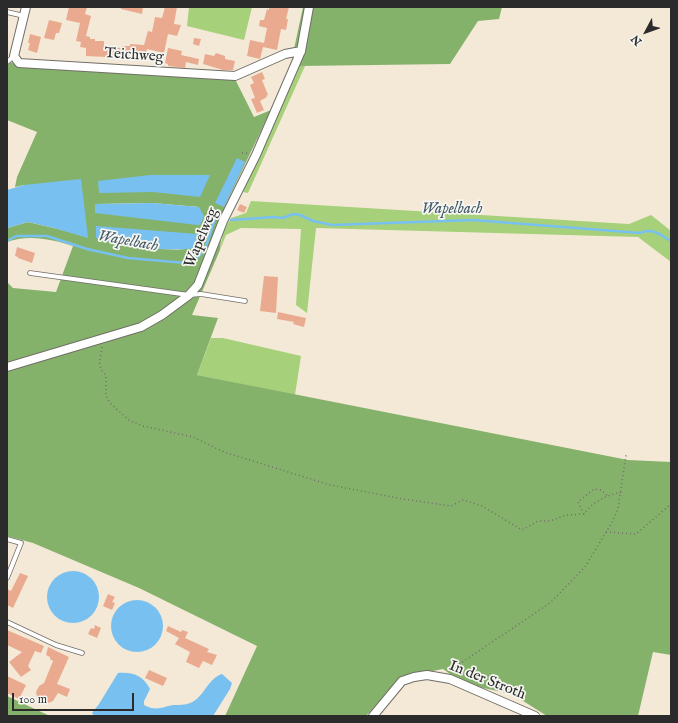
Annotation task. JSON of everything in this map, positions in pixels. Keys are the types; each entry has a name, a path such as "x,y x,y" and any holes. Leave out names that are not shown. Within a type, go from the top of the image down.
{"street":[{"path":"14,56 26,7"},
{"name":"Wapelweg","path":"7,367 141,327 162,316 189,295 198,285 224,221 256,155 301,51 309,7"},
{"name":"Teichweg","path":"14,56 19,63 235,76 285,54 301,51"},
{"name":"In der Stroth","path":"373,716 402,681 427,674 450,679 534,716"}],"lane":[{"path":"7,12 24,16"},
{"path":"7,62 14,56"},
{"path":"30,273 189,295 201,294 245,301"},
{"path":"7,539 21,543 7,578"},
{"path":"7,622 56,645 82,653"}],"path":[{"path":"100,339 103,344 99,368 106,375 106,396 110,403 130,421 142,426 193,438 224,452 330,485 403,499 451,506 463,500 482,506 522,530 538,521 550,521 566,515 584,514 590,506 608,496 621,492"},
{"path":"440,677 550,603 585,567 618,509 626,455"},
{"path":"584,514 578,502 590,492 594,489 601,490 608,496"},
{"path":"606,532 636,534 671,504"}],"green space":[{"path":"189,7 252,7 244,40 187,26"},
{"path":"303,7 502,7 499,19 478,21 450,64 299,66 304,50 294,49"},
{"path":"7,60 18,66 235,79 254,117 271,110 224,208 220,250 192,315 218,318 197,375 628,460 671,462 671,655 653,652 638,716 547,716 512,694 464,684 443,669 402,677 366,716 225,716 257,646 139,588 33,543 7,536 7,282 13,288 56,292 73,246 40,238 23,238 7,242 7,228 28,222 88,237 24,185 15,187 17,177 37,132 7,120","holes":["152,203 199,207 95,213 96,204","97,238 185,250 137,248 119,245"]},
{"path":"299,66 305,66 248,193 243,192"},
{"path":"251,201 629,224 651,215 671,231 671,262 638,237 316,228 307,313 296,305 301,229 241,228 226,235 220,250 223,231 231,218 246,213"},
{"path":"211,338 223,338 301,356 295,395 197,375"},
{"path":"7,696 50,716 7,716"}],"water":[{"path":"237,158 245,162 224,207 215,203"},
{"path":"150,175 210,175 200,197 153,192 99,193 98,181"},
{"path":"81,179 88,238 28,222 7,228 7,190 24,185"},
{"path":"152,203 199,207 204,216 200,225 197,225 95,213 95,204"},
{"path":"96,226 197,234 195,248 153,249 112,243 96,238"},
{"path":"68,571 78,571 87,575 95,583 99,592 99,602 95,611 87,619 78,623 68,623 59,619 51,611 47,602 47,592 51,583 59,575"},
{"path":"132,600 142,600 151,604 159,612 163,621 163,631 159,640 151,648 142,652 132,652 123,648 115,640 111,631 111,621 115,612 123,604"},
{"path":"118,673 137,675 144,680 150,689 144,701 144,705 153,708 185,704 195,701 217,676 222,674 232,683 230,689 213,716 94,716 92,713"}],"building":[{"path":"69,7 87,7 85,14 91,16 86,36 90,37 90,39 95,39 95,41 104,41 104,47 122,48 122,46 130,46 130,44 144,45 148,31 152,32 155,17 162,18 165,7 177,7 174,24 181,25 177,36 168,34 164,53 147,49 145,59 127,55 127,58 86,56 86,48 80,47 81,42 76,41 80,23 66,20"},
{"path":"121,7 143,7 142,14 121,9"},
{"path":"269,7 289,7 286,19 288,19 286,30 281,29 277,50 263,47 260,59 247,56 250,40 264,43 267,28 259,26 260,20 264,20"},
{"path":"49,20 62,23 59,33 56,33 54,40 44,38"},
{"path":"30,34 41,37 37,53 28,50"},
{"path":"194,38 201,39 199,46 193,44"},
{"path":"168,48 182,51 181,55 199,59 198,65 186,62 185,68 168,66 168,64 165,63"},
{"path":"216,53 225,56 225,59 235,61 233,70 223,70 203,64 205,54 214,56"},
{"path":"262,72 265,79 262,80 268,95 260,101 264,110 257,113 251,99 255,98 250,85 254,83 251,77"},
{"path":"240,204 247,207 244,213 237,210"},
{"path":"17,247 35,253 32,263 15,256"},
{"path":"264,276 278,277 276,313 260,311"},
{"path":"278,312 306,318 304,327 293,324 294,322 277,319"},
{"path":"20,573 28,576 13,608 7,605 7,589 11,591"},
{"path":"108,594 115,597 112,602 115,603 112,610 103,606"},
{"path":"95,625 101,628 97,638 88,634 91,628 94,629"},
{"path":"168,626 181,632 182,630 188,632 185,638 209,649 207,652 217,655 212,665 203,661 199,668 186,662 190,652 175,644 179,638 166,631"},
{"path":"7,630 44,646 41,653 35,651 28,666 31,670 21,677 9,662 22,652 7,645"},
{"path":"48,647 69,657 57,684 70,689 67,697 58,693 53,701 46,704 38,700 36,692 39,686 44,683 53,661 46,655"},
{"path":"149,670 167,678 163,686 145,678"},
{"path":"7,676 26,685 19,699 7,693"}],"waterway":[{"name":"Wapelbach","path":"231,220 274,217 283,218 293,214 300,215 313,221 332,225 473,220 640,233 644,231 652,231 671,241"},
{"name":"Wapelbach","path":"7,241 16,236 47,236 87,249 128,258 186,263 197,258 205,249 215,218 219,216"}]}
